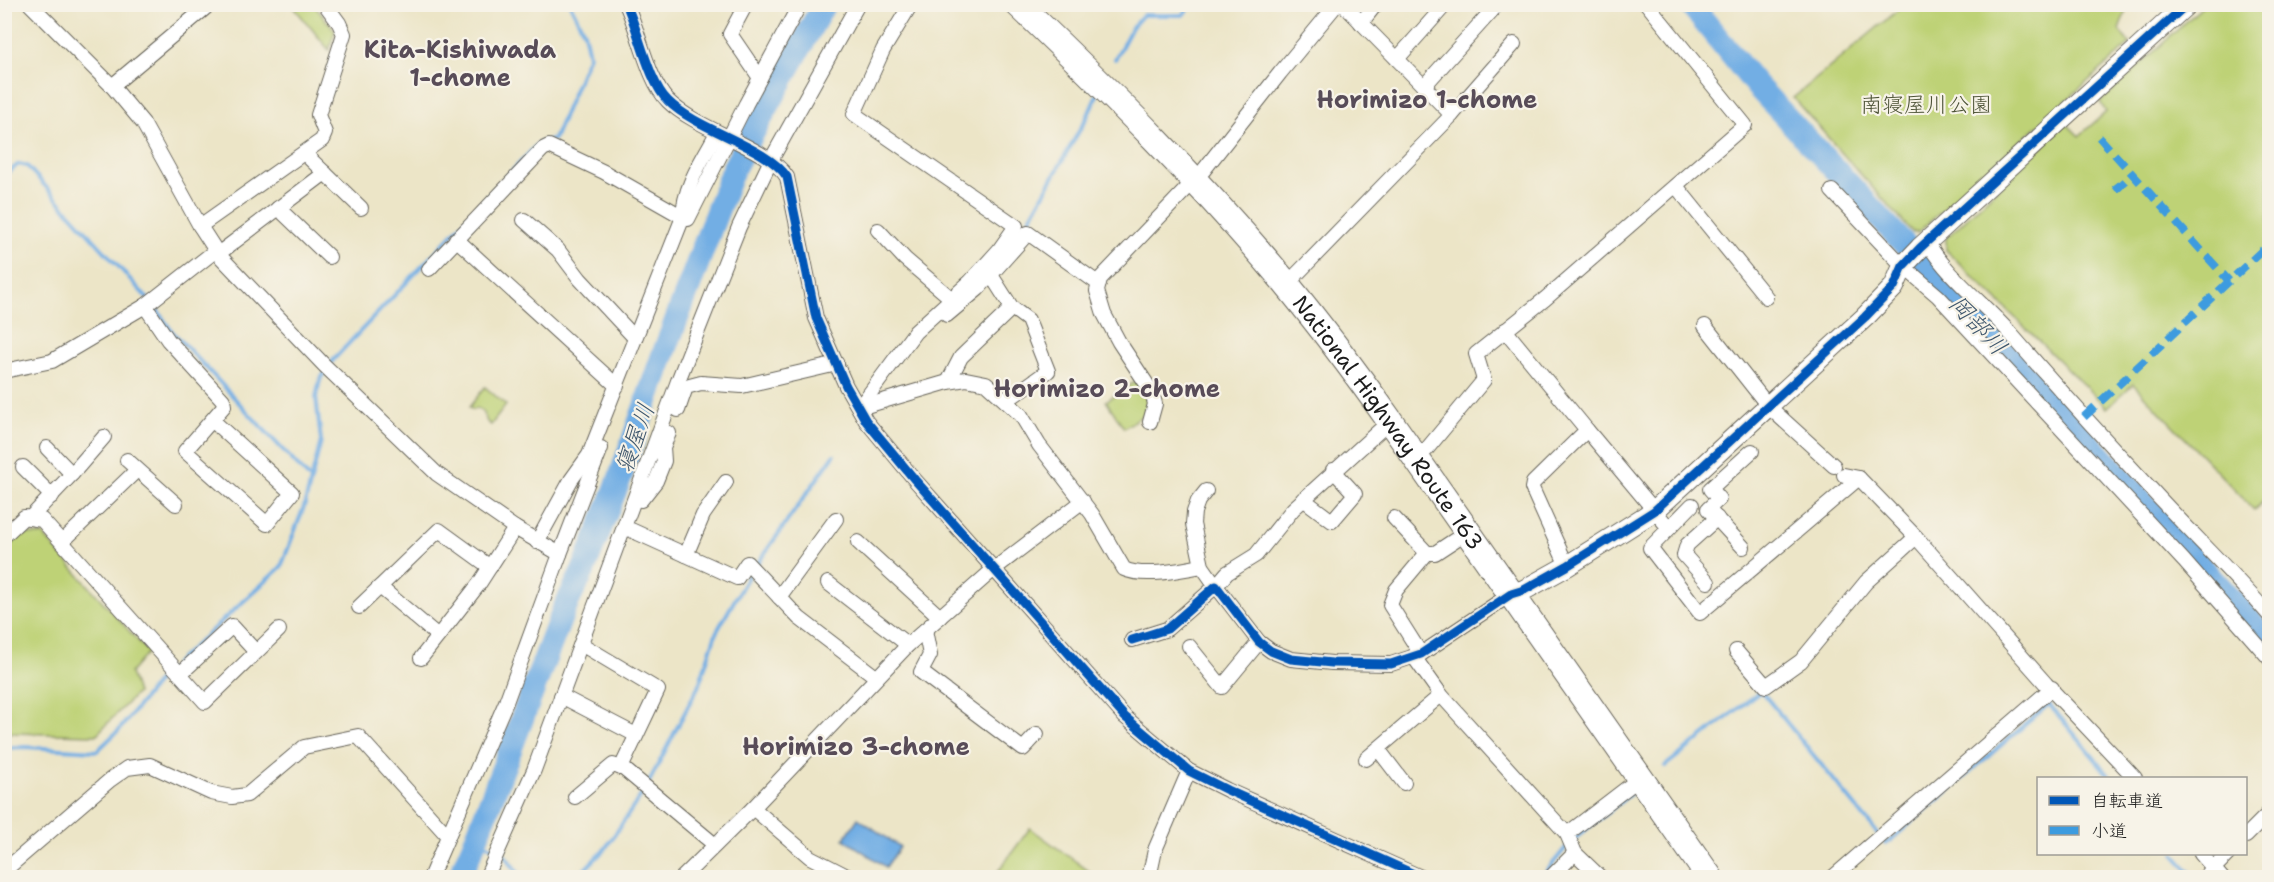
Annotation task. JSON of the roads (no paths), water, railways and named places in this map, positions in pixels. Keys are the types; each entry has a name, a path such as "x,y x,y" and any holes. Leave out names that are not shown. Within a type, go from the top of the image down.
{"highway":[{"name":"National Highway Route 163","path":"1018,4 1198,176 1282,279 1352,368 1467,532 1517,592 1725,878"},
{"name":"National Highway Route 163","path":"1038,4 1081,46 1198,176 1294,277 1362,361 1426,450 1517,592 1710,878"}],"street":[{"path":"30,4 112,86 143,123 216,253 324,365 437,474 515,528 560,554"},
{"path":"112,86 210,4"},
{"path":"200,226 322,140 325,133 318,115 344,34 325,4"},
{"path":"746,4 730,34 760,78"},
{"path":"430,878 506,702 686,218 683,207 696,171 760,78 800,4"},
{"path":"486,878 534,770 678,381 740,227 771,160 858,4"},
{"path":"859,408 915,332 952,299 999,250 1016,226 854,114 884,50 911,4"},
{"path":"1150,422 1155,404 1152,392 1119,342 1104,314 1097,291 1100,279 1198,176 1337,4"},
{"path":"1343,4 1452,115"},
{"path":"1361,22 1376,4"},
{"path":"1397,59 1446,4"},
{"path":"1426,450 1484,380 1476,354 1745,125 1647,4"},
{"path":"1206,491 1194,512 1193,524 1202,566 1259,642 1271,651 1291,659 1332,663 1391,664 1417,656 1517,592 1566,566 1654,511 1769,407 1894,286 1914,254 2187,4"},
{"path":"631,6 661,93 669,102 722,136 771,160 787,177 816,318 866,421 1125,717 1189,771 1423,878"},
{"path":"1424,86 1496,6"},
{"path":"1294,277 1452,115 1514,44"},
{"path":"429,269 543,149 549,146 604,172 686,218"},
{"path":"304,153 361,208"},
{"path":"4,371 52,362 145,306 325,173"},
{"path":"1676,186 1766,297"},
{"path":"1832,191 1914,254 1947,269 1987,308 2088,421 2270,616"},
{"path":"278,208 329,257"},
{"path":"537,542 571,480 589,455 686,218"},
{"path":"524,220 558,250 580,279 635,338"},
{"path":"878,230 905,259 952,299"},
{"path":"915,332 924,336 991,275 1028,232 1099,284"},
{"path":"456,239 616,386"},
{"path":"1914,254 1938,296 2184,561 2270,659"},
{"path":"991,275 1012,308 1028,320 1048,371 1006,401"},
{"path":"145,306 168,340 223,400 224,406 185,451 267,524 292,493 212,420"},
{"path":"948,382 961,357 1012,308"},
{"path":"1705,326 1769,407 1839,470 1858,478 1916,537 2134,777"},
{"path":"1505,330 1669,528"},
{"path":"641,500 656,481 664,461 663,447 687,387 701,383 742,386 837,364"},
{"path":"859,408 948,382 976,379 986,383 1021,415 1044,452 1083,501 1106,535 1125,569 1131,573 1157,572 1202,566"},
{"path":"1132,640 1167,629 1216,586 1227,573 1256,555 1303,499 1390,421"},
{"path":"1566,566 1532,488 1533,483 1587,430"},
{"path":"30,518 104,437"},
{"path":"47,448 72,474"},
{"path":"608,595 655,459 654,449"},
{"path":"1710,489 1752,451"},
{"path":"127,460 176,504"},
{"path":"24,466 52,495"},
{"path":"62,542 137,470"},
{"path":"1303,499 1332,521 1355,494 1333,470"},
{"path":"1696,474 1719,499 1708,509 1743,547"},
{"path":"1692,505 1650,548 1700,613 1858,478"},
{"path":"686,555 703,515 726,482"},
{"path":"682,878 753,808 908,645 994,569 1083,501"},
{"path":"4,536 24,517 42,520 205,702 279,630"},
{"path":"1394,518 1427,553 1435,553 1467,532"},
{"path":"1708,582 1684,555 1687,545 1717,518"},
{"path":"778,597 836,519"},
{"path":"421,658 490,567 515,528"},
{"path":"359,607 439,530 490,567"},
{"path":"631,530 737,578 747,564 799,618 876,677"},
{"path":"1736,651 1766,686 1801,661 1866,582 1916,537"},
{"path":"858,542 940,617"},
{"path":"1427,553 1396,590 1390,605 1417,656 1441,695 1567,834 1575,853 1601,878"},
{"path":"828,583 908,645"},
{"path":"380,587 438,636"},
{"path":"176,669 232,626 256,651"},
{"path":"925,630 930,655 921,672 1023,749 1037,734"},
{"path":"1189,646 1222,687 1259,642"},
{"path":"581,644 658,690 621,768"},
{"path":"1832,878 2052,688"},
{"path":"1366,759 1441,695"},
{"path":"561,696 636,735"},
{"path":"4,871 127,768 150,765 211,793 232,797 247,795 304,747 358,736 447,835"},
{"path":"1378,749 1404,783"},
{"path":"575,797 613,765 621,768 647,788 715,845"},
{"path":"1149,878 1155,850 1189,771"},
{"path":"1567,834 1641,778"},
{"path":"753,808 810,857 851,878"},
{"path":"2247,835 2270,812"},
{"path":"1550,878 1575,853"},
{"path":"2202,855 2213,874 2227,855"}],"water":[{"path":"858,818 900,847 886,867 844,839"}],"waterway":[{"path":"175,664 281,567 305,504 321,441 316,397 320,380 334,359 538,144 554,139 589,55 584,32 570,4"},
{"name":"寝屋川","path":"459,878 564,609 583,571 617,486 733,169 824,4"},
{"path":"1115,59 1132,27 1143,15 1183,15 1191,4"},
{"name":"岡部川","path":"1690,4 1756,85 2058,409 2270,642"},
{"path":"1019,233 1027,224 1097,95"},
{"path":"4,175 19,164 27,166 148,299"},
{"path":"153,304 171,330 310,479"},
{"path":"755,567 834,455"},
{"path":"648,784 699,685 716,633 750,573"},
{"path":"4,748 97,751 120,729 170,669"},
{"path":"1665,766 1761,691 1878,834"},
{"path":"1883,840 1886,844 2049,704 2110,777"},
{"path":"576,878 605,849 644,791"},
{"path":"1573,840 1630,794"},
{"path":"476,839 495,849"},
{"path":"1541,878 1568,845"},
{"path":"502,852 522,878"},
{"path":"2175,855 2195,878"}],"district":[{"name":"Kita-Kishiwada 1-chome","path":"460,64"},
{"name":"Horimizo 1-chome","path":"1427,100"},
{"name":"Horimizo 2-chome","path":"1107,389"},
{"name":"Horimizo 3-chome","path":"856,747"}],"park label":[{"name":"南寝屋川公園","path":"1926,104"}]}
